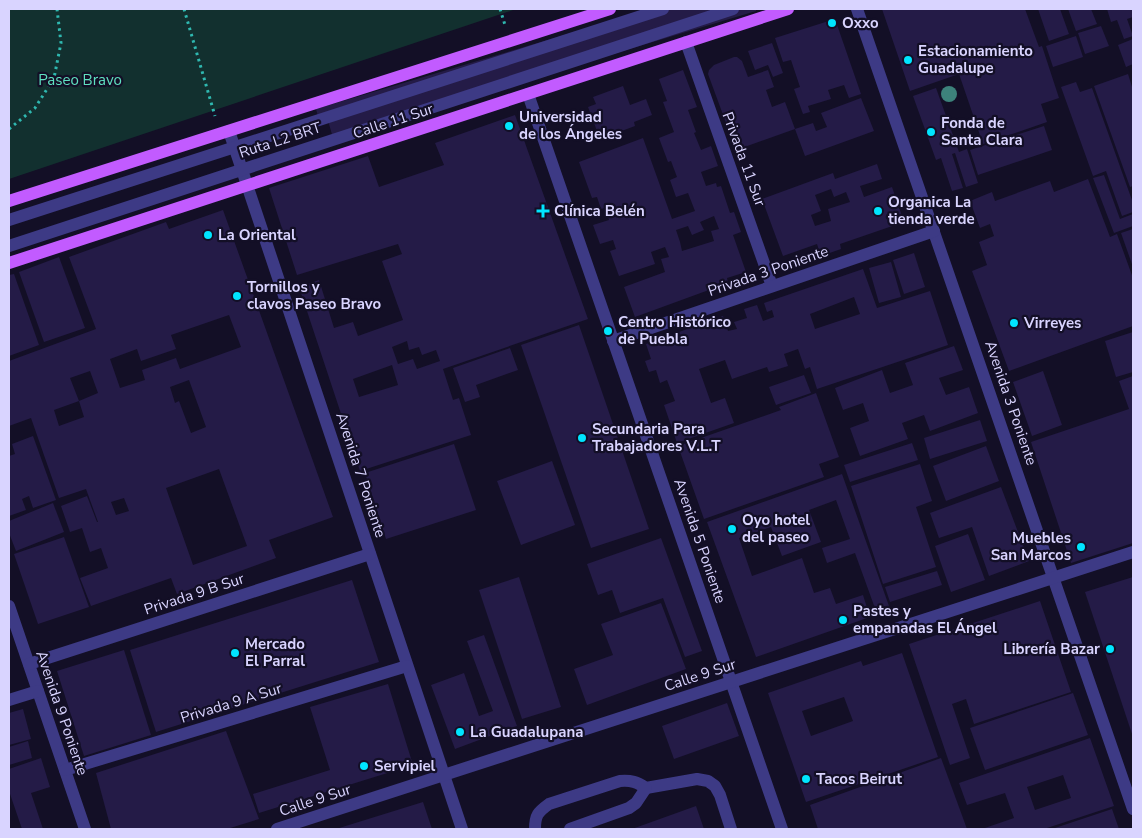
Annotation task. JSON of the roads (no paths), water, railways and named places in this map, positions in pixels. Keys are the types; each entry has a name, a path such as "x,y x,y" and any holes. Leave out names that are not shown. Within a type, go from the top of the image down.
{"main road":[{"path":"9,201 610,9"},
{"name":"Calle 11 Sur","path":"9,264 788,9"}],"street":[{"name":"Ruta L2 BRT","path":"9,220 663,9"},
{"name":"Ruta L2 BRT","path":"9,246 733,9"},
{"name":"Avenida 3 Poniente","path":"857,9 1133,808"},
{"name":"Privada 11 Sur","path":"686,42 772,286"},
{"name":"Avenida 5 Poniente","path":"528,94 782,829"},
{"name":"Avenida 7 Poniente","path":"229,131 462,829"},
{"name":"Privada 3 Poniente","path":"613,341 934,231"},
{"name":"Calle 9 Sur","path":"278,829 1133,552"},
{"name":"Privada 9 B Sur","path":"29,664 370,554"},
{"name":"Avenida 9 Poniente","path":"9,606 85,829"},
{"name":"Privada 9 A Sur","path":"65,770 408,666"},
{"path":"9,700 38,691"},
{"path":"535,829 535,819 540,810 549,804 620,781 630,780 646,788 697,779 708,781 715,786 720,795 730,829"},
{"path":"570,829 629,808 646,788"}],"place":[{"name":"Oxxo","path":"832,23"},
{"name":"Estacionamiento Guadalupe","path":"908,60"},
{"name":"Universidad de los Ángeles","path":"509,126"},
{"name":"Fonda de Santa Clara","path":"931,132"},
{"name":"Clínica Belén","path":"543,211"},
{"name":"Organica La tienda verde","path":"878,211"},
{"name":"La Oriental","path":"208,235"},
{"name":"Tornillos y clavos Paseo Bravo","path":"237,296"},
{"name":"Virreyes","path":"1014,323"},
{"name":"Centro Histórico de Puebla","path":"608,331"},
{"name":"Secundaria Para Trabajadores V.L.T","path":"582,438"},
{"name":"Oyo hotel del paseo","path":"732,529"},
{"name":"Muebles San Marcos","path":"1081,547"},
{"name":"Pastes y empanadas El Ángel","path":"843,620"},
{"name":"Librería Bazar","path":"1110,649"},
{"name":"Mercado El Parral","path":"235,653"},
{"name":"La Guadalupana","path":"460,732"},
{"name":"Servipiel","path":"364,766"},
{"name":"Tacos Beirut","path":"806,779"}],"park label":[{"name":"Paseo Bravo","path":"80,80"}]}
